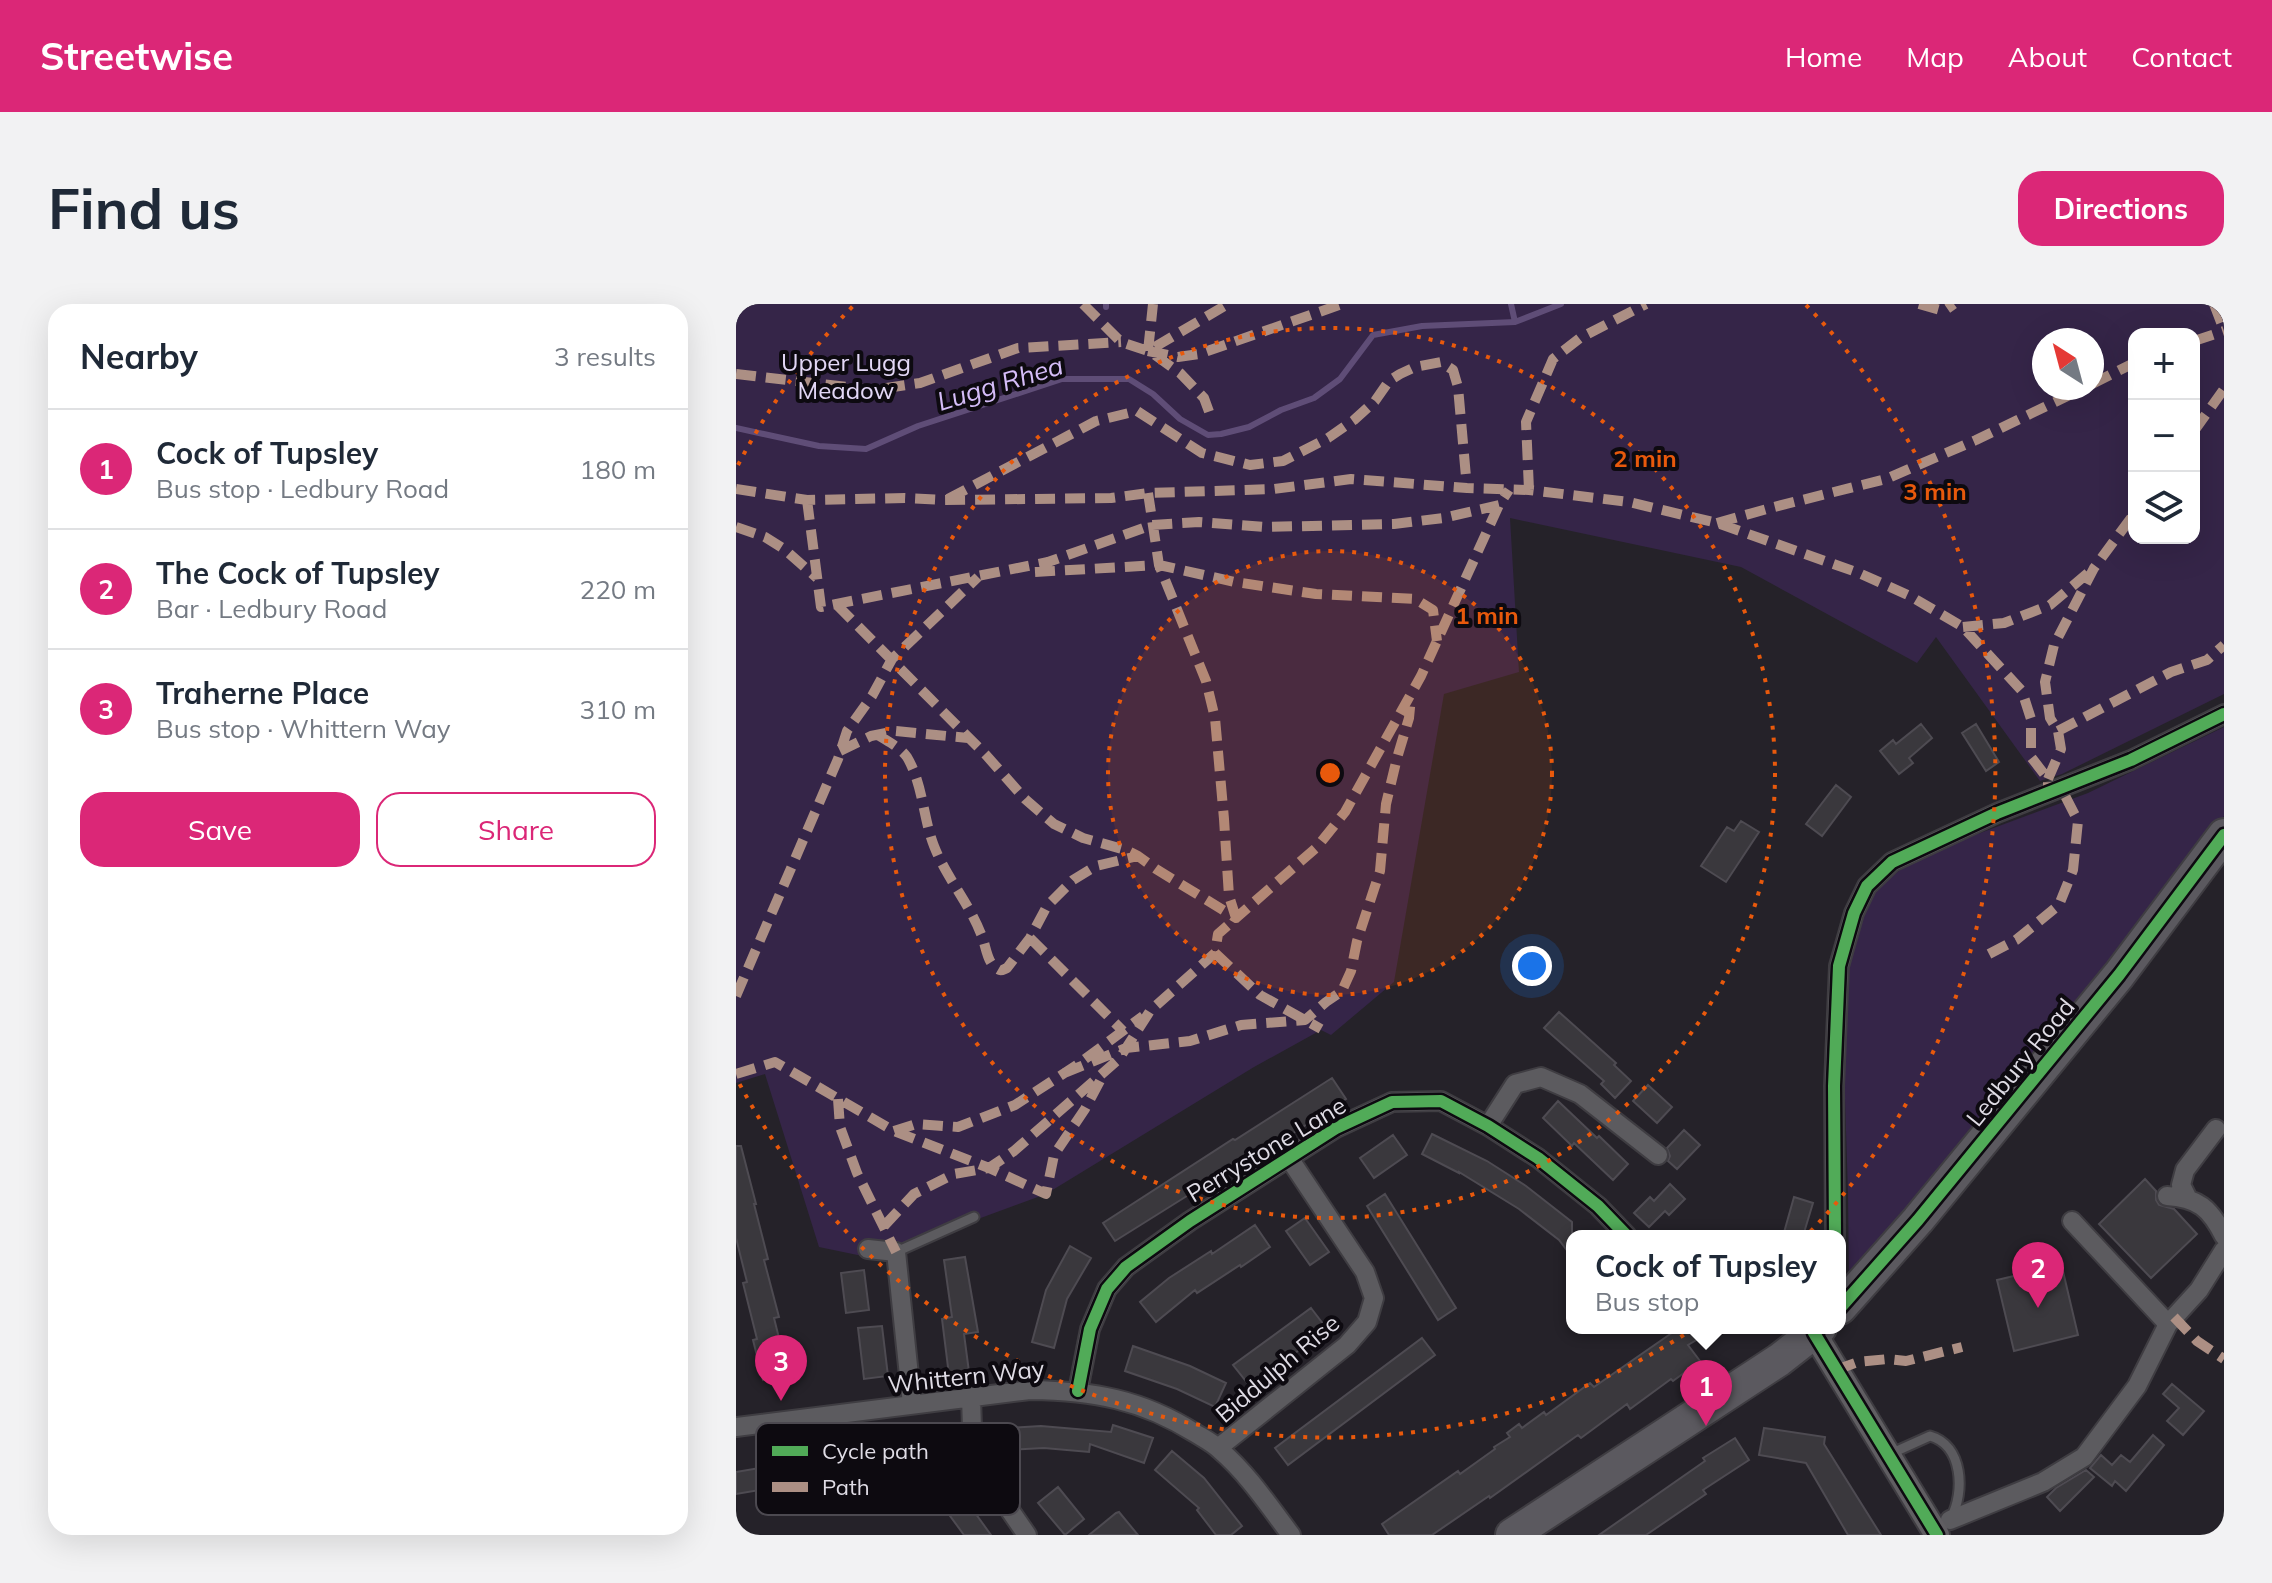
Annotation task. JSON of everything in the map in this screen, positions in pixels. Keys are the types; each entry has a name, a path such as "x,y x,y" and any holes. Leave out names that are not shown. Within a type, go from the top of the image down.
{"highway":[{"name":"Ledbury Road","path":"1846,1301 1918,1220 2099,999 2224,835"},
{"path":"1512,1535 1767,1368 1813,1334"}],"street":[{"path":"1835,1230 1834,1086 1839,966 1854,913 1867,886 1892,862 1997,813 2131,760 2224,714"},
{"path":"1488,1126 1515,1084 1541,1077 1580,1094 1658,1155"},
{"name":"Perrystone Lane","path":"1078,1391 1090,1329 1107,1289 1126,1267 1190,1221 1336,1128 1392,1102 1441,1101 1488,1126 1538,1158 1598,1206 1621,1230"},
{"path":"2187,1197 2181,1185 2185,1170 2216,1129"},
{"name":"Biddulph Rise","path":"1218,1448 1347,1345 1367,1322 1374,1298 1365,1272 1289,1158"},
{"path":"2167,1196 2187,1197 2203,1206 2224,1236"},
{"path":"2072,1221 2168,1324"},
{"path":"868,1249 896,1252 912,1404"},
{"path":"1819,1334 1887,1456 1941,1529 2043,1482 2084,1457 2137,1386 2168,1324 2199,1290 2224,1250"},
{"name":"Whittern Way","path":"767,1423 1030,1390 1078,1391 1129,1401 1171,1418 1218,1448 1241,1470 1291,1535"},
{"path":"971,1396 972,1423"},
{"name":"Whittern Way","path":"736,1427 756,1424"},
{"path":"1013,1515 1027,1535"}],"lane":[{"path":"896,1252 974,1217"},
{"path":"1887,1456 1930,1436 1940,1438 1948,1446 1959,1477 1955,1510 1941,1529"}],"green space":[{"name":"Upper Lugg Meadow","path":"736,304 2224,304 2224,694 2062,774 2040,781 1936,637 1917,663 1741,567 1510,518 1519,672 1444,694 1394,982 1331,1035 1321,1030 1254,1067 1046,1194 872,1258 819,1247 765,1074 736,1083"},
{"path":"2224,727 2224,816 2068,1016 1849,1282 1843,1036 1847,980 1856,934 1875,890 1905,866 1956,842 2088,793"}],"building":[{"path":"1921,724 1932,738 1909,758 1913,763 1899,774 1880,751 1893,740 1896,744"},
{"path":"1976,724 1999,762 1986,771 1962,733"},
{"path":"1836,785 1851,797 1822,836 1806,824"},
{"path":"1741,821 1759,832 1726,882 1701,866 1727,827 1734,831"},
{"path":"1559,1012 1616,1063 1614,1065 1631,1081 1615,1098 1601,1084 1604,1081 1544,1028"},
{"path":"1332,1078 1346,1099 1115,1241 1103,1223"},
{"path":"1648,1085 1672,1107 1657,1123 1633,1101"},
{"path":"1558,1101 1628,1164 1613,1180 1543,1118"},
{"path":"1684,1130 1700,1145 1677,1169 1668,1161 1667,1148"},
{"path":"1432,1134 1487,1161 1526,1186 1572,1222 1572,1230 1566,1230 1566,1249 1559,1240 1519,1209 1459,1172 1422,1154"},
{"path":"1393,1135 1407,1155 1374,1178 1360,1158"},
{"path":"736,1146 741,1146 756,1204 768,1259 764,1260 779,1317 774,1318 788,1374 763,1380 753,1340 757,1339 743,1283 747,1282 736,1238"},
{"path":"2145,1179 2156,1191 2159,1205 2174,1209 2197,1234 2151,1278 2099,1224"},
{"path":"1670,1184 1685,1199 1669,1215 1665,1211 1649,1227 1634,1213 1650,1197 1654,1201"},
{"path":"1385,1194 1456,1308 1438,1320 1367,1206"},
{"path":"1794,1197 1813,1203 1805,1230 1785,1230"},
{"path":"1305,1218 1329,1252 1310,1265 1286,1231"},
{"path":"1255,1225 1270,1247 1197,1293 1195,1290 1156,1322 1140,1302 1169,1278"},
{"path":"1070,1246 1091,1258 1067,1299 1054,1348 1032,1342 1046,1290"},
{"path":"2037,1256 2041,1272 2062,1267 2078,1335 2014,1351 1997,1280 2018,1275 2014,1262"},
{"path":"965,1257 978,1332 964,1334 969,1372 949,1375 942,1319 952,1317 944,1260"},
{"path":"864,1270 869,1310 846,1313 841,1273"},
{"path":"1311,1308 1327,1329 1249,1385 1233,1365"},
{"path":"882,1326 888,1376 864,1379 858,1328"},
{"path":"1670,1334 1707,1334 1688,1345 1700,1361 1673,1381 1671,1379 1630,1409 1627,1404 1581,1438 1578,1435 1432,1535 1389,1535 1382,1524 1495,1449 1510,1437 1507,1433 1519,1424 1522,1428 1544,1412 1546,1415 1590,1383 1594,1387"},
{"path":"1422,1338 1435,1355 1288,1465 1275,1448"},
{"path":"1133,1346 1190,1366 1226,1383 1215,1407 1177,1389 1125,1371"},
{"path":"2172,1384 2204,1411 2183,1435 2167,1421 2179,1408 2163,1394"},
{"path":"1113,1425 1153,1438 1144,1463 1090,1444 1089,1452 1020,1449 1020,1427 1111,1432"},
{"path":"1764,1428 1825,1437 1824,1444 1881,1535 1848,1535 1806,1463 1759,1455"},
{"path":"2153,1435 2164,1445 2126,1491 2115,1481 2112,1486 2090,1468 2101,1455 2112,1465 2121,1455 2130,1462"},
{"path":"1735,1438 1749,1460 1703,1490 1706,1494 1646,1535 1599,1535 1705,1461 1703,1458"},
{"path":"1172,1451 1204,1478 1242,1526 1231,1535 1216,1535 1197,1510 1199,1508 1155,1470"},
{"path":"756,1469 756,1491 736,1494 736,1472"},
{"path":"2086,1470 2094,1477 2060,1511 2047,1497"},
{"path":"1058,1487 1084,1519 1065,1535 1038,1503"},
{"path":"1119,1512 1138,1535 1089,1535 1116,1513"},
{"path":"949,1515 977,1515 991,1535 964,1535"}],"waterway":[{"path":"1511,304 1515,322"},
{"name":"Lugg Rhea","path":"736,428 819,446 866,449 918,426 1062,379 1129,379 1153,394 1180,419 1208,435 1221,434 1249,427 1281,410 1314,398 1340,379 1373,335 1422,326 1515,322 1561,304"}],"marked path":[{"path":"1083,304 1121,342 1148,351 1228,304"},
{"path":"1148,351 1153,304"},
{"path":"1148,351 1178,357 1199,354 1342,304"},
{"path":"1529,490 1526,422 1553,359 1580,338 1646,304"},
{"path":"1919,304 1944,311 1954,304"},
{"path":"2214,304 2224,330"},
{"path":"2200,339 2224,331"},
{"path":"736,374 873,390 920,383 1018,348 1121,342"},
{"path":"1155,355 1180,373 1204,398 1211,417"},
{"path":"948,499 1096,421 1137,411 1202,453 1250,465 1283,461 1328,438 1354,420 1375,401 1389,381 1400,374 1415,367 1441,362 1453,370 1458,387 1467,488"},
{"path":"2104,378 2128,366"},
{"path":"2200,423 2224,389"},
{"path":"1717,523 1886,479 2059,400"},
{"path":"736,489 807,500 1111,498 1148,493 1274,489 1351,479 1529,490 1629,502 1717,523 1859,573 1910,596 1963,627 2022,691 2031,719 2031,757 2048,779 2048,793"},
{"path":"837,605 986,755 1025,799 1054,824 1083,838 1138,856 1236,918 1317,847 1345,812 1421,676 1499,505 1509,490"},
{"path":"884,1226 914,1194 954,1174 989,1168 1014,1151 1119,1059 1150,1011 1215,953 1218,934 1236,918 1229,896 1215,718 1206,681 1159,565 1148,493"},
{"path":"807,500 821,607 1048,562 1152,525 1199,522 1265,527 1394,524 1443,518 1499,505"},
{"path":"2048,779 2061,749 2058,731 2050,718 2045,682 2054,645 2094,568 2128,522"},
{"path":"736,527 765,537 817,578"},
{"path":"1035,572 1159,565 1235,582 1316,594 1415,599 1433,610 1437,641"},
{"path":"1963,627 2004,623 2050,605 2088,573"},
{"path":"736,996 838,759 847,731 872,696 892,659 978,577"},
{"path":"2058,731 2171,672 2207,660 2224,645"},
{"path":"1064,1073 1126,1048 1190,1041 1241,1025 1305,1020 1342,991 1351,971 1357,941 1380,871 1386,804 1409,718 1411,697"},
{"path":"840,751 871,736 895,731 968,738"},
{"path":"878,735 907,757 916,778 934,846 976,923 990,961 999,970 1007,968 1030,938 1047,906 1073,880 1096,866 1138,856"},
{"path":"1989,954 2016,940 2059,905 2073,870 2078,821 2061,788"},
{"path":"1030,938 1123,1031"},
{"path":"1215,953 1260,995 1321,1029"},
{"path":"894,1131 916,1124 958,1127 1015,1105 1077,1065 1143,1016"},
{"path":"736,1074 775,1062 894,1131 1046,1194 1054,1155 1101,1079"},
{"path":"838,1099 840,1127 857,1173 896,1252"},
{"path":"2174,1317 2197,1341 2224,1359"},
{"path":"1836,1370 1858,1362 1906,1361 1962,1347"}],"cycle path":[{"path":"1835,1230 1834,1086 1839,966 1854,913 1867,886 1892,862 1997,813 2131,760 2224,714"},
{"path":"1846,1301 1918,1220 2119,975 2224,835"},
{"path":"1078,1391 1090,1329 1107,1289 1126,1267 1190,1221 1336,1128 1392,1102 1441,1101 1488,1126 1538,1158 1598,1206 1621,1230"},
{"path":"1815,1334 1937,1535"}],"place":[{"name":"The Cock of Tupsley","path":"2038,1308"},
{"name":"Traherne Place","path":"781,1401"},
{"name":"Cock of Tupsley","path":"1706,1426"}]}
